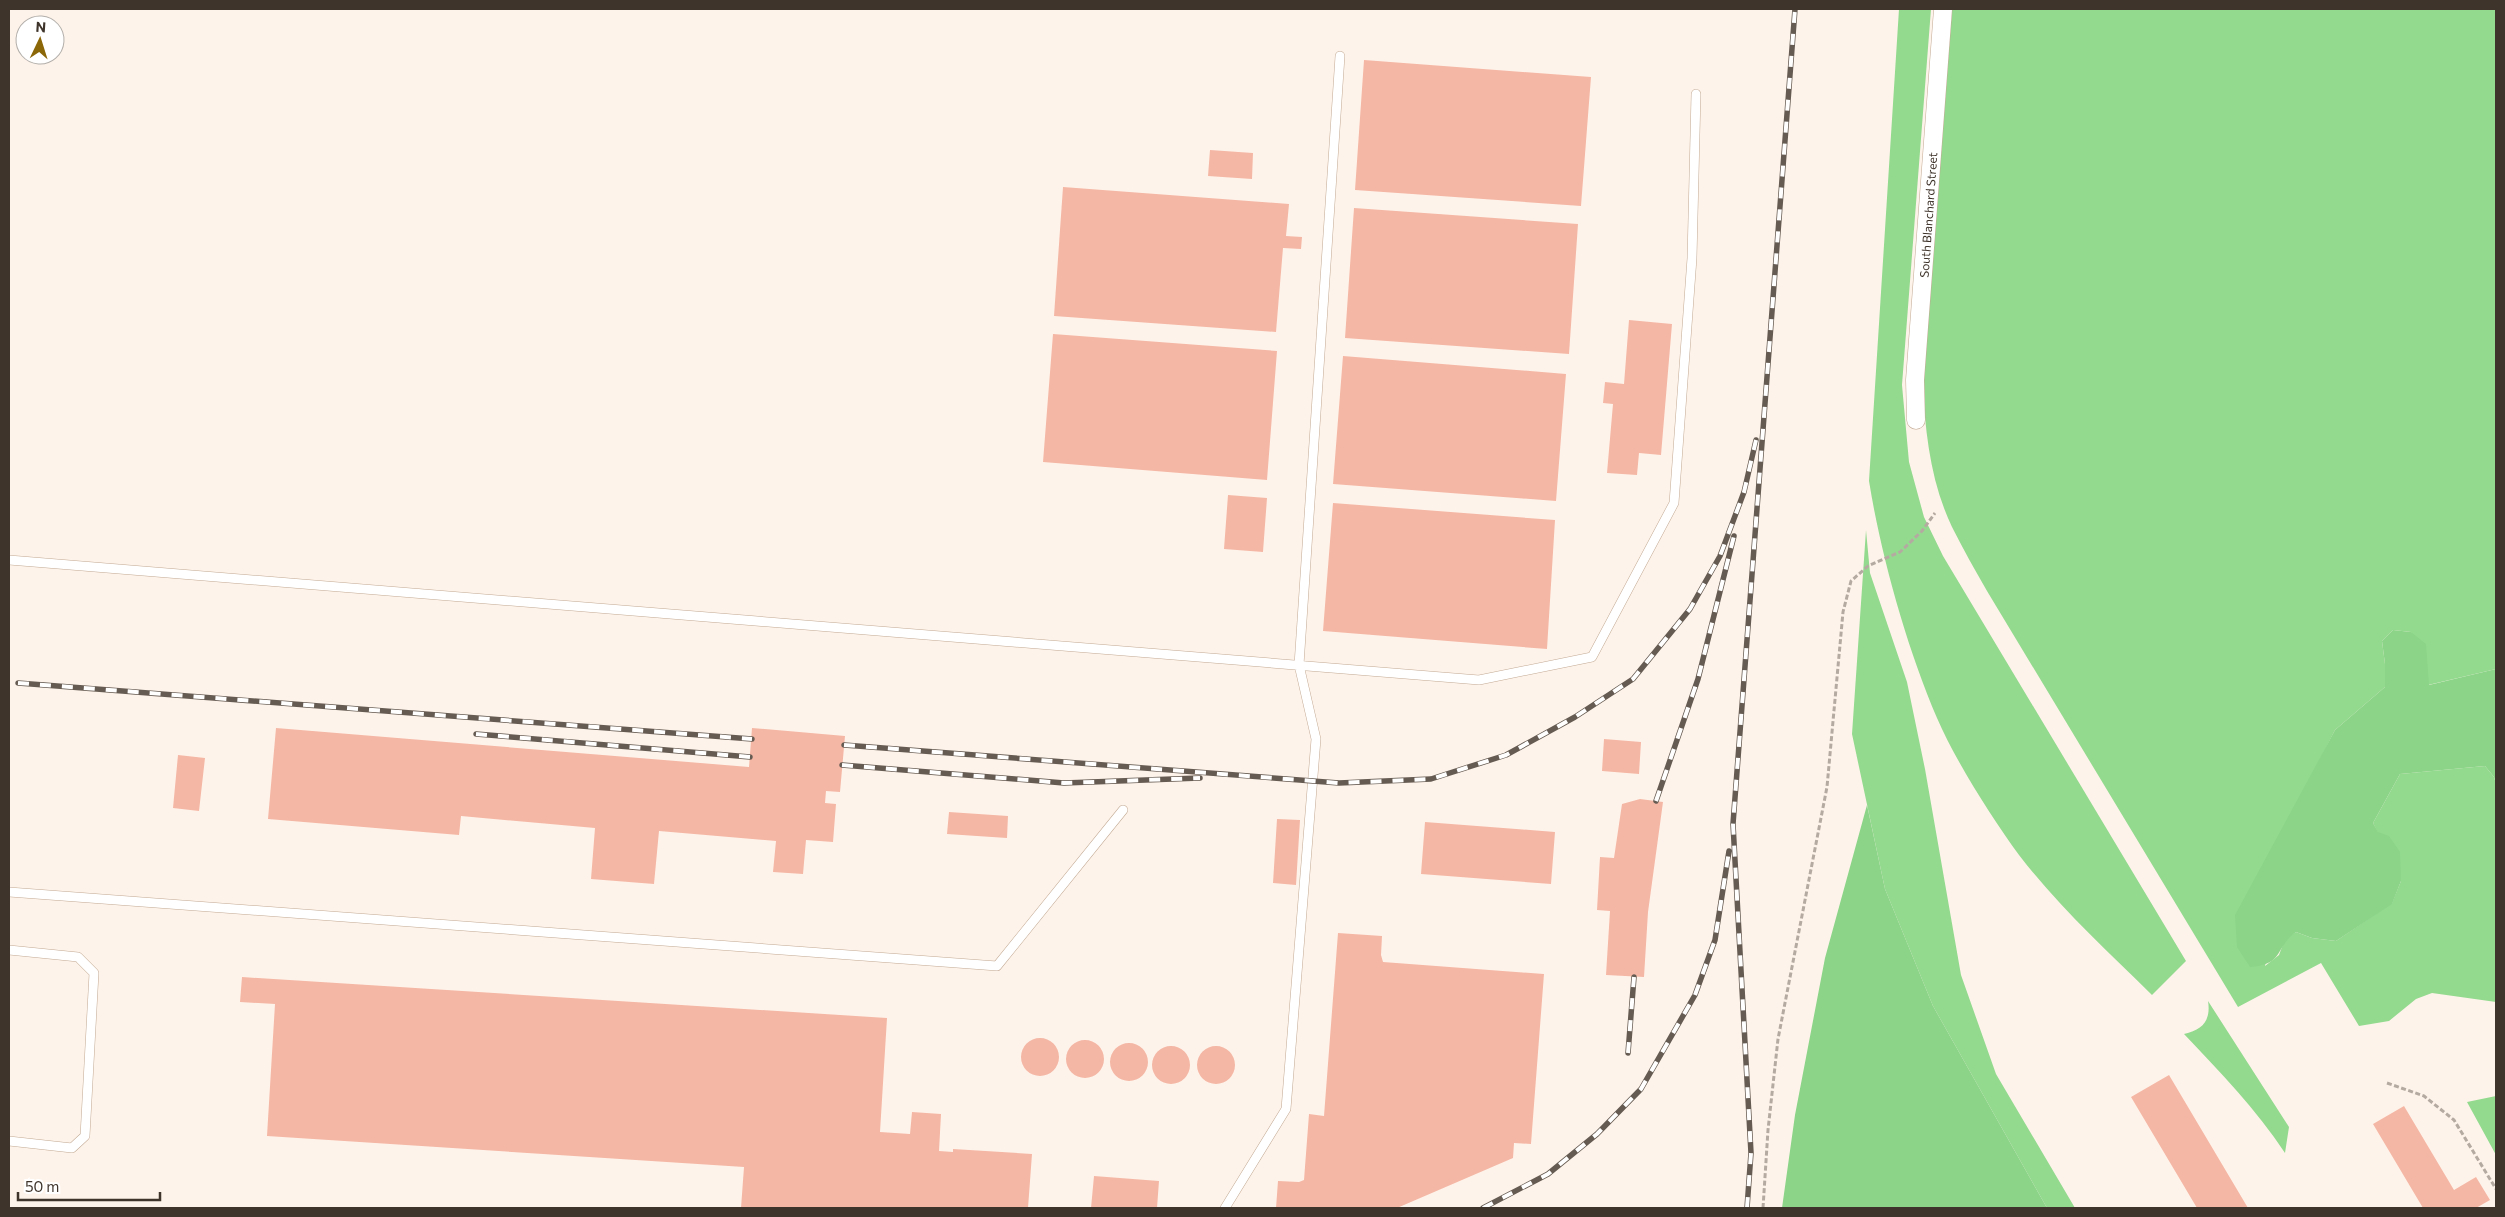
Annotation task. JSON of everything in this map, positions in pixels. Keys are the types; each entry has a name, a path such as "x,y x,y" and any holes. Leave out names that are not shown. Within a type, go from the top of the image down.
{"street":[{"name":"South Blanchard Street","path":"1916,420 1916,380 1943,9"}],"lane":[{"path":"1225,1208 1286,1109 1316,739 1299,665 1340,56"},
{"path":"9,560 1479,680 1592,657 1674,503 1692,258 1696,94"},
{"path":"9,892 997,966 1123,810"},
{"path":"9,950 78,957 94,973 85,1136 72,1148 9,1141"}],"path":[{"path":"1763,1208 1768,1130 1778,1038 1827,787 1843,612 1851,581 1868,566 1900,552 1922,531 1935,513"},
{"path":"2387,1083 2424,1096 2454,1120 2496,1189"}],"green space":[{"path":"1899,9 1931,9 1902,385 1909,462 1924,517 1943,556 2186,961 2152,995 2083,927 2034,874 2008,840 1975,788 1954,752 1926,691 1905,632 1880,540 1869,481"},
{"path":"1952,9 2496,9 2496,669 2428,685 2411,632 2393,630 2382,641 2385,687 2335,730 2314,771 2265,966 2279,955 2285,939 2296,932 2312,938 2336,941 2392,903 2401,881 2373,823 2400,774 2485,766 2494,777 2496,784 2496,1002 2432,993 2416,999 2389,1021 2359,1026 2321,963 2238,1007 1987,591 1965,551 1945,510 1934,475 1925,421 1923,385"},
{"path":"1866,530 1870,573 1907,682 1925,769 1961,975 1996,1074 2075,1208 2047,1208 1933,1006 1885,889 1852,734"},
{"path":"2393,630 2411,632 2426,644 2429,685 2496,669 2496,784 2494,777 2485,766 2400,774 2373,823 2378,832 2389,836 2400,852 2401,881 2392,904 2336,941 2312,938 2296,932 2269,963 2250,967 2237,947 2235,915 2335,730 2385,687 2382,641"},
{"path":"1867,805 1885,889 1933,1006 2047,1208 1782,1208 1795,1115 1825,958"},
{"path":"2208,1001 2289,1127 2285,1153 2250,1106 2184,1034 2201,1027 2207,1019"},
{"path":"2496,1096 2496,1155 2467,1102"}],"building":[{"path":"1364,60 1591,77 1581,206 1355,190"},
{"path":"1210,150 1253,153 1252,179 1208,176"},
{"path":"1063,187 1289,204 1286,236 1302,237 1301,249 1283,248 1276,332 1054,316"},
{"path":"1354,208 1578,224 1569,354 1345,338"},
{"path":"1629,320 1672,324 1661,455 1639,453 1637,475 1607,473 1613,404 1603,403 1605,382 1624,384"},
{"path":"1053,334 1277,351 1267,480 1043,462"},
{"path":"1343,356 1566,374 1556,501 1333,484"},
{"path":"1228,495 1267,498 1263,552 1224,549"},
{"path":"1333,503 1555,520 1547,649 1323,631"},
{"path":"276,728 749,767 752,728 845,736 840,792 826,791 825,803 836,804 833,842 806,840 803,874 773,872 776,841 659,831 654,884 591,879 595,828 461,816 459,835 268,819"},
{"path":"1604,739 1641,742 1639,774 1602,771"},
{"path":"178,755 205,758 199,811 173,808"},
{"path":"1640,799 1663,802 1648,912 1644,977 1606,975 1610,911 1597,910 1600,857 1614,858 1622,804"},
{"path":"949,812 1008,816 1007,838 947,834"},
{"path":"1277,819 1300,820 1296,885 1273,883"},
{"path":"1425,822 1555,832 1551,884 1421,874"},
{"path":"1338,933 1382,936 1381,955 1383,962 1544,974 1531,1144 1514,1143 1513,1158 1397,1208 1276,1208 1278,1181 1299,1182 1304,1180 1309,1114 1324,1116"},
{"path":"242,977 887,1018 880,1132 910,1134 912,1112 941,1114 939,1151 953,1152 953,1149 1032,1154 1028,1208 741,1208 744,1167 267,1136 275,1004 240,1002"},
{"path":"1040,1038 1047,1039 1053,1044 1058,1050 1058,1064 1053,1070 1047,1075 1040,1076 1033,1075 1027,1070 1022,1064 1021,1057 1022,1050 1027,1044 1033,1039"},
{"path":"1085,1040 1092,1041 1098,1046 1103,1052 1103,1066 1098,1072 1092,1077 1085,1078 1078,1077 1072,1072 1067,1066 1066,1059 1067,1052 1072,1046 1078,1041"},
{"path":"1129,1043 1136,1044 1142,1049 1147,1055 1147,1069 1142,1075 1136,1080 1129,1081 1122,1080 1116,1075 1111,1069 1110,1062 1111,1055 1116,1049 1122,1044"},
{"path":"1171,1046 1178,1047 1184,1052 1189,1058 1189,1072 1184,1078 1178,1083 1171,1084 1164,1083 1158,1078 1153,1072 1152,1065 1153,1058 1158,1052 1164,1047"},
{"path":"1216,1046 1223,1047 1229,1052 1234,1058 1234,1072 1229,1078 1223,1083 1216,1084 1209,1083 1203,1078 1198,1072 1197,1065 1198,1058 1203,1052 1209,1047"},
{"path":"2169,1075 2248,1208 2197,1208 2131,1097"},
{"path":"2404,1106 2454,1190 2476,1177 2490,1200 2476,1208 2423,1208 2373,1124"},
{"path":"1094,1176 1159,1181 1157,1208 1091,1208"}],"railway":[{"path":"1747,1208 1751,1153 1733,824 1795,9"},
{"path":"844,745 1339,783 1431,779 1506,755 1575,717 1633,679 1690,609 1720,556 1744,492 1756,440"},
{"path":"1656,801 1698,679 1734,536"},
{"path":"18,683 752,739"},
{"path":"476,734 750,757"},
{"path":"842,765 1064,783 1200,778"},
{"path":"1483,1208 1548,1174 1597,1134 1641,1089 1695,995 1715,940 1729,851"},
{"path":"1628,1053 1634,977"}]}
